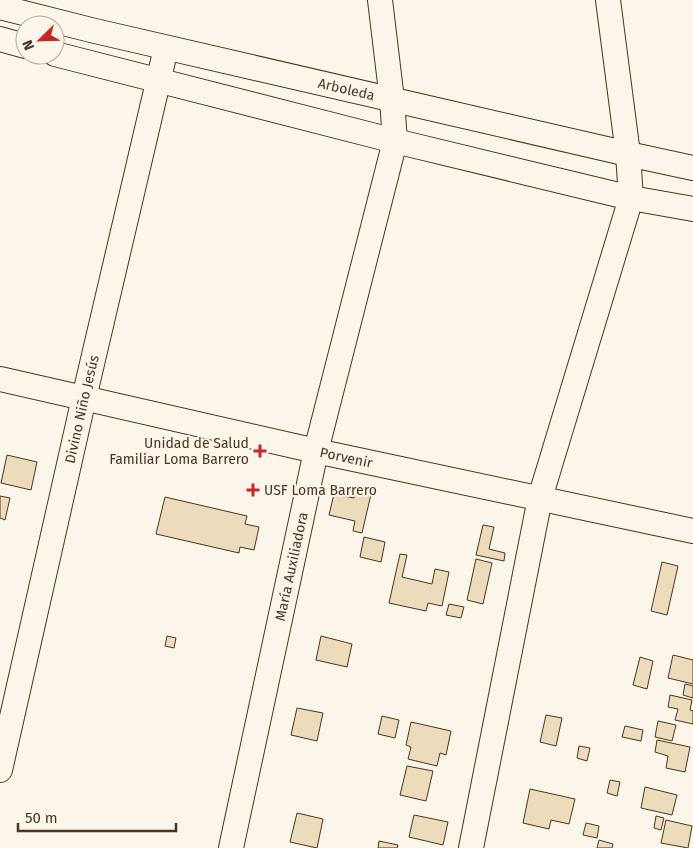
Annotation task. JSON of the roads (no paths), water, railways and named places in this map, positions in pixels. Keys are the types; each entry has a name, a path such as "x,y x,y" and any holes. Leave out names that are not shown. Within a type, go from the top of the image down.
{"street":[{"name":"María Auxiliadora","path":"231,848 316,451 395,141 380,0"},
{"path":"471,848 540,498 631,198 628,154 608,0"},
{"name":"Arboleda","path":"0,7 95,32 693,168"},
{"path":"1,34 15,41"},
{"name":"Divino Niño Jesús","path":"0,770 166,48"},
{"path":"65,57 395,141 631,198 693,209"},
{"name":"Porvenir","path":"0,379 316,451 693,531"}],"place":[{"name":"Unidad de Salud Familiar Loma Barrero","path":"260,451"},
{"name":"USF Loma Barrero","path":"253,490"}]}
